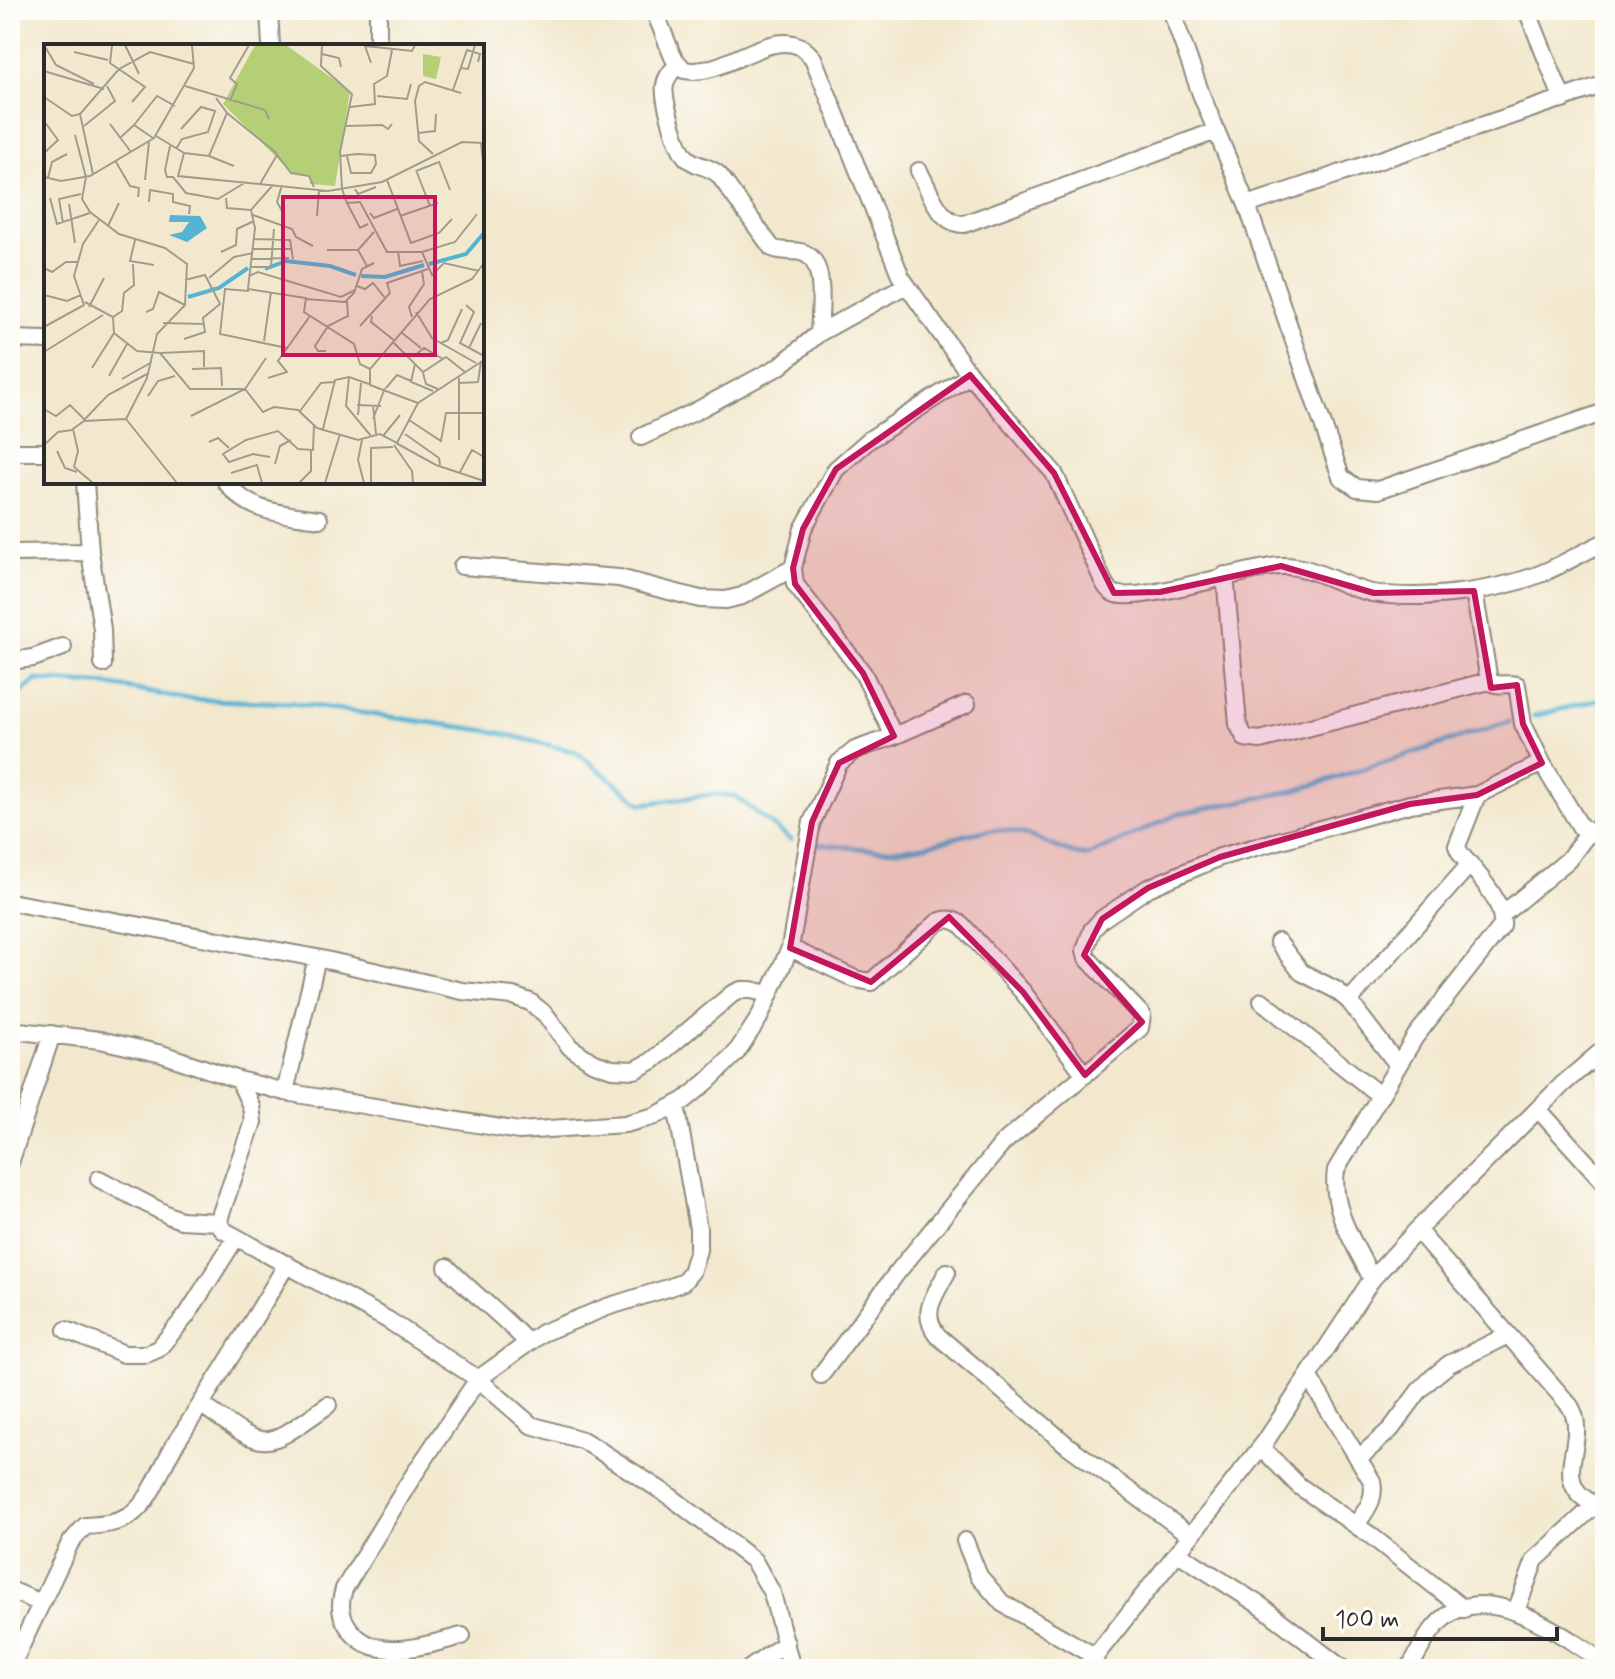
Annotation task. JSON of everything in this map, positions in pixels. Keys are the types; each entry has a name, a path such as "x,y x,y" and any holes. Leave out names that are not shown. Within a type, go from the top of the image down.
{"street":[{"path":"269,10 271,44"},
{"path":"378,10 378,44"},
{"path":"654,10 673,57 684,70 705,72 772,45 785,43 800,46 813,58 901,277 970,375 1054,473 1100,574 1114,593 1123,596 1160,592 1225,575 1281,566 1301,568 1345,586 1374,593 1406,596 1474,591 1540,574 1605,542"},
{"path":"1171,10 1247,205 1341,477 1357,488 1378,490 1605,412"},
{"path":"1527,10 1563,100"},
{"path":"678,64 668,75 664,86 681,148 687,158 697,165 712,168 719,175 772,248 782,252 800,251 810,256 818,267 820,279 819,333"},
{"path":"1247,205 1605,84"},
{"path":"919,171 945,219 954,224 964,224 1216,131"},
{"path":"641,437 780,366 819,333 906,285"},
{"path":"10,339 44,340"},
{"path":"894,736 863,673 795,584 793,568 803,529 836,469 869,440 970,375"},
{"path":"10,452 44,452"},
{"path":"85,484 90,552 102,629 103,664"},
{"path":"228,484 245,503 259,509 319,519"},
{"path":"10,553 90,552"},
{"path":"462,566 619,578 700,599 726,600 742,596 793,568"},
{"path":"1225,575 1238,724 1245,738 1260,740 1489,681 1499,686 1511,683 1517,685 1523,724 1542,763 1580,826 1589,832 1597,831 1605,816"},
{"path":"1474,591 1489,681"},
{"path":"10,661 33,658 63,647"},
{"path":"10,1030 100,1040 162,1054 285,1092 519,1131 625,1124 655,1116 676,1105 709,1080 736,1053 759,1018 790,948 812,822 839,763 855,750 967,704"},
{"path":"821,1375 896,1274 1003,1143 1077,1064 1140,1028 1142,1015 1087,958 1086,943 1102,919 1148,888 1220,857 1410,804 1477,795 1542,763"},
{"path":"1372,1279 1338,1205 1335,1178 1345,1151 1397,1064 1502,926 1503,914 1459,852 1458,840 1477,795"},
{"path":"1503,914 1568,860 1589,832"},
{"path":"1349,1001 1470,864"},
{"path":"10,902 317,958 490,996 513,996 530,1002 545,1014 570,1047 592,1062 626,1070 635,1070 652,1061 732,994 751,990 769,994"},
{"path":"790,948 855,979 871,982 938,922 953,919 1023,992 1077,1064"},
{"path":"1278,942 1301,972 1336,990 1349,1001 1397,1064"},
{"path":"285,1092 317,958"},
{"path":"1262,1001 1379,1095"},
{"path":"10,1163 52,1034"},
{"path":"965,1541 979,1576 1002,1603 1091,1663 1261,1447 1372,1279 1538,1109 1605,1048"},
{"path":"239,1080 251,1106 253,1122 219,1222 223,1230 388,1320 478,1379 531,1425 582,1440 677,1502 754,1561 772,1593 792,1669"},
{"path":"462,1636 390,1649 367,1645 349,1630 343,1618 341,1599 358,1563 478,1379 527,1342 607,1307 683,1282 691,1272 698,1250 698,1228 676,1105"},
{"path":"1538,1109 1605,1183"},
{"path":"99,1179 181,1220 219,1222"},
{"path":"1417,1230 1575,1414 1577,1427 1572,1479 1575,1488 1600,1508 1535,1560 1516,1611"},
{"path":"66,1330 124,1354 146,1354 158,1349 187,1315 235,1239"},
{"path":"10,1669 70,1543 85,1526 106,1525 131,1515 150,1492 176,1442 202,1405 287,1264"},
{"path":"447,1267 527,1342"},
{"path":"947,1272 928,1315 929,1325 938,1336 1067,1445 1191,1536"},
{"path":"1359,1458 1391,1429 1432,1378 1449,1364 1508,1335"},
{"path":"1308,1376 1372,1481 1372,1501 1356,1525"},
{"path":"202,1405 241,1433 264,1441 282,1437 328,1405"},
{"path":"1261,1447 1299,1486 1356,1525 1464,1609"},
{"path":"1178,1553 1261,1606 1343,1669"},
{"path":"10,1590 41,1603"},
{"path":"1409,1669 1441,1620 1456,1610 1496,1607 1535,1619 1604,1663"},
{"path":"749,1669 786,1643"}],"highlighted area":[{"path":"970,375 1054,473 1114,593 1160,592 1281,566 1374,593 1474,591 1491,688 1517,685 1523,724 1542,763 1477,795 1410,804 1220,857 1148,888 1102,919 1084,955 1142,1022 1085,1075 1023,992 949,917 871,982 790,948 812,822 839,763 894,736 863,673 795,584 793,568 803,529 836,469"}],"waterway":[{"path":"10,702 36,680 111,685 184,699 292,703 496,732 576,752 642,804 715,794 735,796 791,840"},
{"path":"1534,716 1605,698"},
{"path":"817,844 904,849 1000,830 1023,834 1088,856 1178,814 1298,790 1509,722"}]}
